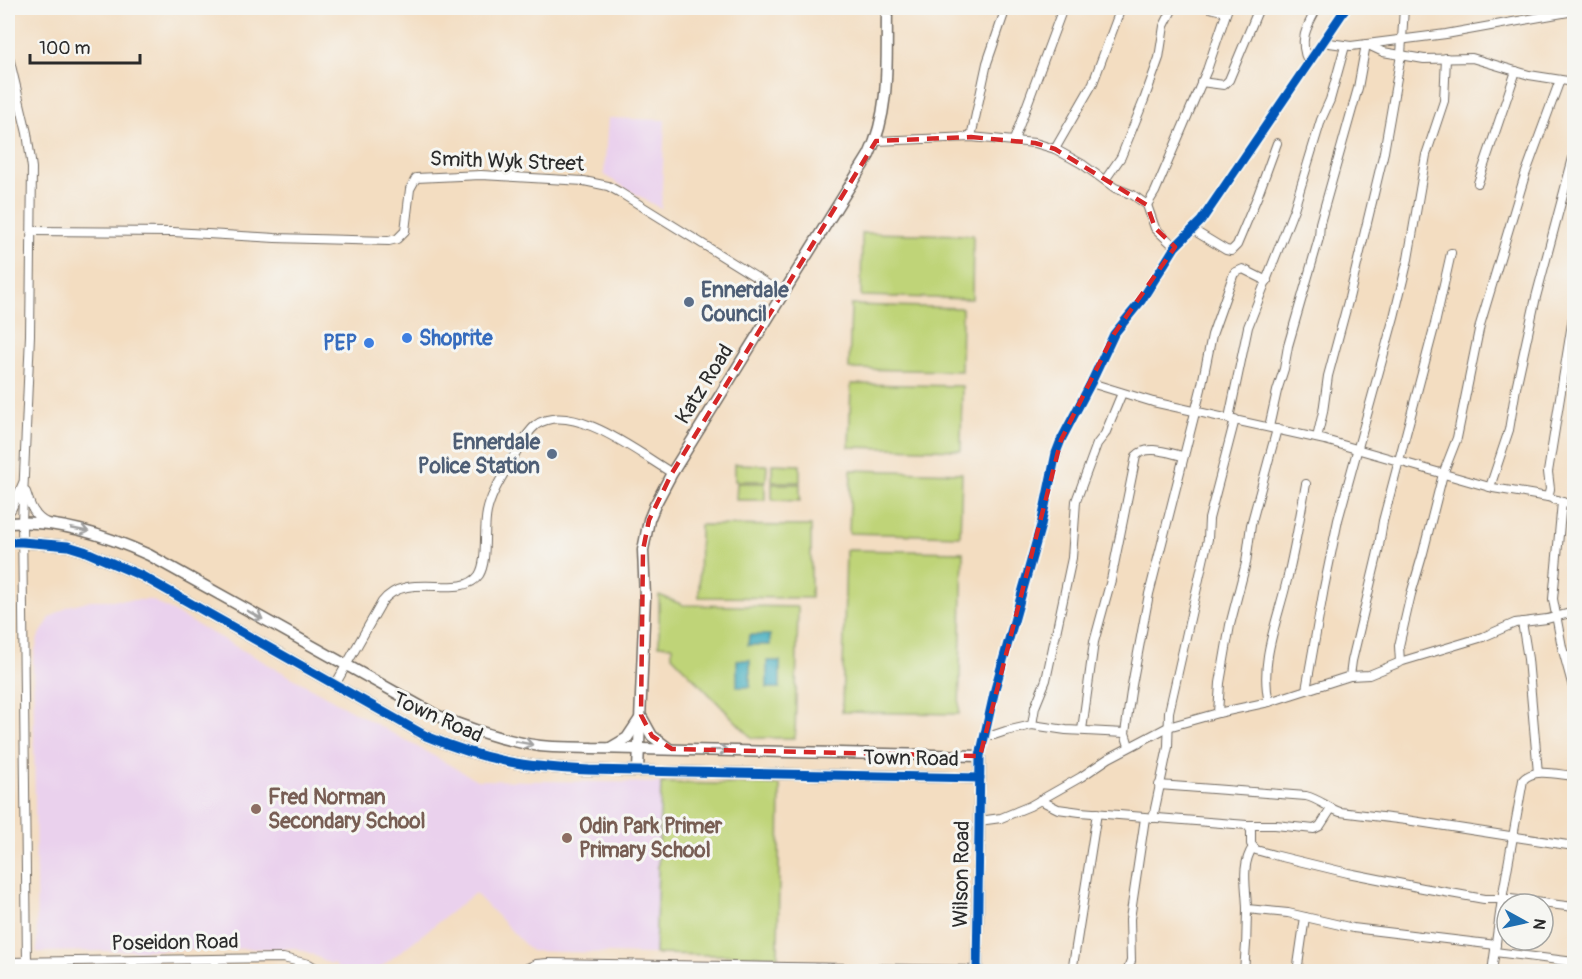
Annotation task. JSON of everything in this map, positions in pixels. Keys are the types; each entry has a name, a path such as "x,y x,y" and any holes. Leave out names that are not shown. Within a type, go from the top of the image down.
{"street":[{"name":"Katz Road","path":"638,770 645,597 643,558 645,534 655,505 672,473 876,141 886,96 887,8"},
{"path":"970,137 987,63 1006,8"},
{"path":"1014,140 1063,8"},
{"path":"1055,149 1093,83 1121,8"},
{"path":"1105,180 1121,157 1144,100 1159,58 1164,26 1173,8"},
{"path":"1147,205 1155,192 1201,82 1227,10 1210,8"},
{"path":"1201,82 1224,85 1229,80 1259,8"},
{"path":"1308,61 1304,52 1303,39 1317,8"},
{"path":"980,756 1000,670 1041,525 1056,453 1061,440 1114,334 1141,301 1175,247 1201,221 1346,8"},
{"path":"1317,438 1328,376 1384,152 1401,55 1404,8"},
{"path":"1322,42 1345,45 1366,44 1446,34 1575,11"},
{"path":"1366,44 1383,52 1424,59 1472,58 1516,71 1575,82"},
{"path":"1218,713 1220,683 1230,625 1246,563 1251,525 1273,428 1288,346 1358,88 1366,44"},
{"path":"1127,972 1131,961 1130,919 1149,818 1168,747 1169,712 1208,539 1209,519 1232,419 1248,327 1294,209 1321,120 1330,100 1345,45"},
{"path":"8,53 31,151 32,231 22,522 27,962"},
{"path":"1306,690 1338,520 1402,282 1426,155 1444,101 1446,58"},
{"path":"1478,183 1516,71"},
{"path":"1401,662 1399,646 1410,594 1443,474 1457,438 1480,326 1525,176 1560,80"},
{"path":"876,141 970,137 1014,140 1055,149 1115,188 1133,195 1147,205 1155,228 1175,247"},
{"path":"1193,230 1231,251 1237,244 1258,195 1276,143"},
{"path":"1490,487 1509,430 1536,297 1575,154"},
{"name":"Smith Wyk Street","path":"32,231 173,232 389,241 397,239 405,231 410,189 417,178 481,175 584,181 608,186 619,192 783,294"},
{"path":"1350,676 1398,462 1451,254"},
{"path":"1129,746 1125,733 1149,594 1212,335 1234,273 1243,269 1267,281"},
{"path":"1548,497 1551,489 1548,472 1575,311"},
{"path":"1091,383 1195,411 1317,438 1490,487 1548,497 1575,506"},
{"path":"1032,725 1035,707 1046,680 1072,558 1076,501 1097,444 1105,434 1122,393"},
{"path":"335,685 382,602 393,591 406,586 466,584 478,576 483,566 485,519 490,498 517,450 535,426 555,418 584,422 672,473"},
{"path":"1082,730 1094,642 1123,522 1136,456 1140,451 1148,449 1183,456"},
{"path":"8,514 24,479"},
{"path":"1269,702 1266,669 1288,578 1306,484"},
{"path":"24,488 34,513 43,522 51,525"},
{"path":"1562,502 1553,599 1575,691"},
{"name":"Town Road","path":"8,523 51,525 89,532 149,555 436,715 469,729 505,739 541,746 980,756 980,778 540,768 502,762 463,751 426,736 142,576 68,546 8,542"},
{"path":"979,821 1001,818 1040,800 1129,746 1168,728 1218,713 1269,702 1350,676 1369,675 1401,662 1483,637 1522,622 1575,612"},
{"path":"1522,622 1528,659 1538,772"},
{"path":"1565,656 1575,654"},
{"path":"610,748 631,733 641,715"},
{"path":"641,715 652,736 672,749"},
{"path":"985,735 994,735 1032,725 1125,733"},
{"path":"1503,892 1523,780 1528,775 1538,772 1574,776 1575,761"},
{"name":"Wilson Road","path":"977,971 980,778"},
{"path":"1159,785 1306,796 1315,798 1340,812 1575,846"},
{"path":"1040,800 1058,809 1314,830 1320,826 1331,809"},
{"path":"1072,972 1097,813"},
{"path":"1247,825 1251,830 1251,844 1256,850 1348,873 1484,899 1495,899"},
{"path":"1244,972 1247,909 1245,871 1248,854 1253,847"},
{"path":"1555,905 1575,907"},
{"path":"1247,909 1288,913 1353,928 1418,934 1495,949"},
{"path":"1297,972 1305,917"},
{"path":"1492,972 1495,952"},
{"path":"1514,952 1575,962"},
{"path":"215,960 215,972"},
{"name":"Poseidon Road","path":"8,962 297,960 322,972"},
{"path":"133,961 133,972"},
{"path":"48,962 49,972"},
{"path":"519,972 527,967 548,963 621,968 977,971"}],"highlighted area":[{"path":"971,137 1035,143 1055,149 1147,205 1155,228 1175,247 1114,334 1061,440 980,756 672,749 652,736 641,715 643,550 649,520 672,473 876,141"}],"shaded area":[{"path":"608,118 665,120 661,209 604,175"},
{"name":"Fred Norman Secondary School","path":"92,600 152,600 477,780 661,783 655,954 531,951 475,893 376,971 340,971 334,963 331,964 296,948 37,952 33,661 38,638 50,618 68,606"}],"green space":[{"path":"862,233 973,235 972,299 861,296"},
{"path":"851,305 962,308 961,371 849,369"},
{"path":"851,384 962,386 961,450 849,447"},
{"path":"735,464 767,465 766,481 735,481"},
{"path":"772,464 800,465 800,482 772,482"},
{"path":"851,470 962,473 960,536 849,533"},
{"path":"737,483 765,483 765,500 736,500"},
{"path":"772,484 800,484 800,501 772,500"},
{"path":"700,525 811,526 811,598 699,597"},
{"path":"846,550 963,552 959,714 842,712"},
{"path":"659,595 683,605 798,607 795,738 752,738 672,656 672,646 659,645"},
{"path":"661,783 780,785 778,956 655,954"}],"water":[{"path":"749,635 770,635 770,645 748,645"},
{"path":"737,660 750,660 750,687 737,687"},
{"path":"767,661 780,661 780,688 767,688"}],"cycle path":[{"path":"977,972 980,756 995,689 1041,525 1056,453 1114,334 1141,301 1175,247 1201,221 1346,8"},
{"path":"8,542 68,546 142,576 426,736 487,757 525,765 589,770 980,778"}],"place":[{"name":"Ennerdale Council","path":"689,302"},
{"name":"Shoprite","path":"407,338"},
{"name":"PEP","path":"369,343"},
{"name":"Ennerdale Police Station","path":"552,454"},
{"name":"Fred Norman Secondary School","path":"256,809"},
{"name":"Odin Park Primer Primary School","path":"567,838"}]}
